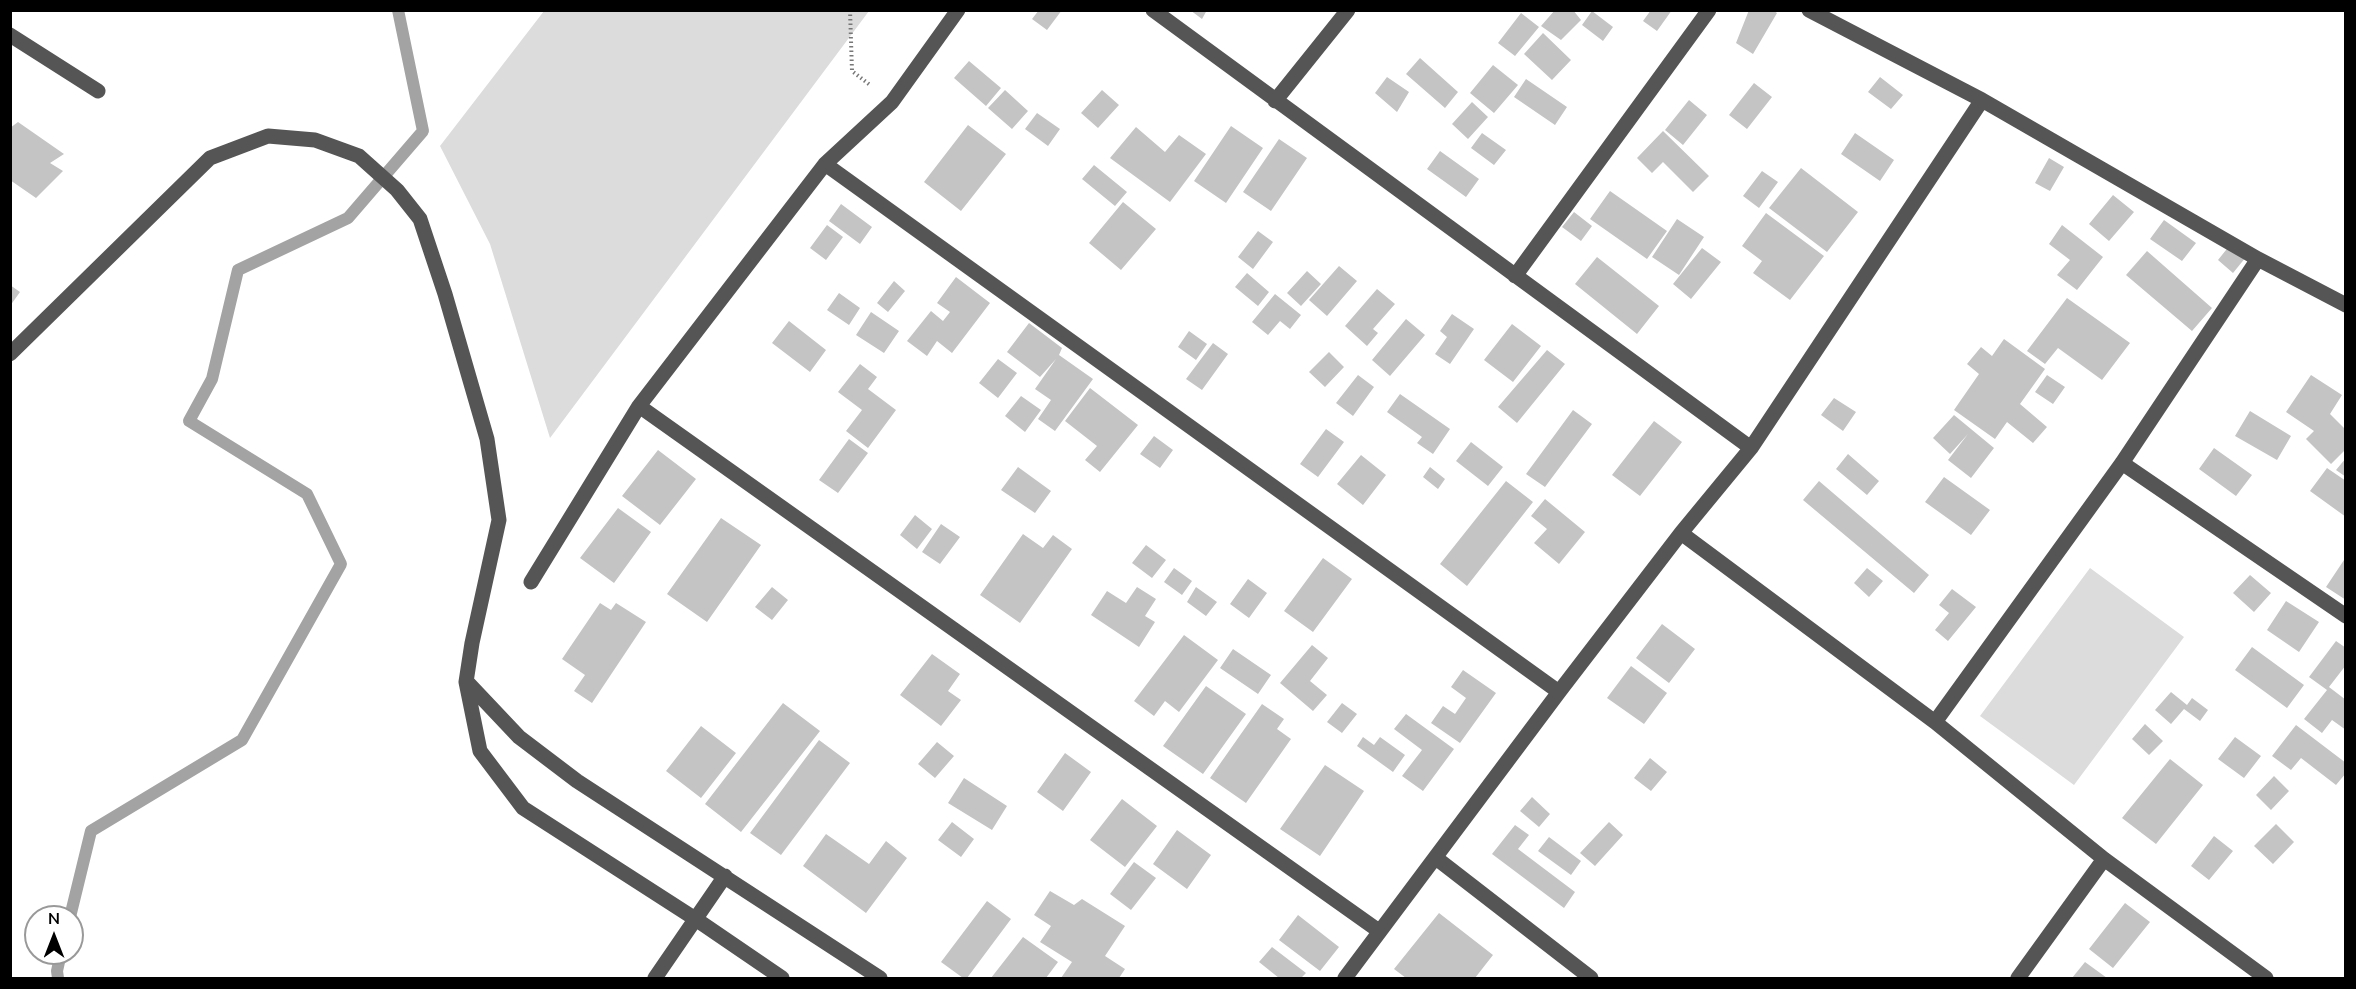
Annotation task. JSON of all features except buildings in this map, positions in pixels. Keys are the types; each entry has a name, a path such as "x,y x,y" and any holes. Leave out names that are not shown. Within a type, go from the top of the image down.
{"street":[{"path":"531,582 639,406 825,164 892,102 958,10"},
{"path":"1153,10 1751,448"},
{"path":"1275,101 1348,10"},
{"path":"1515,276 1709,10"},
{"path":"1809,10 1982,100 2258,259 2346,305"},
{"path":"10,35 98,91"},
{"path":"1345,978 1559,692 1681,533 1751,448 1982,100"},
{"path":"10,354 210,158 268,136 315,140 359,156 397,190 420,219 445,294 487,439 499,520 472,643 466,682 480,752 523,808 697,920 782,978"},
{"path":"825,164 1559,692"},
{"path":"1935,722 2122,463 2258,259"},
{"path":"639,406 1379,931"},
{"path":"2122,463 2346,616"},
{"path":"1681,533 1935,722 2104,859 2266,978"},
{"path":"466,682 519,737 568,774 880,978"},
{"path":"1436,858 1591,978"},
{"path":"2018,978 2104,859"},
{"path":"655,978 697,920 725,876"}],"path":[{"path":"850,10 852,71 892,102"}],"shaded area":[{"path":"544,11 869,11 550,438 490,244 440,146"},
{"path":"2090,568 2184,637 2074,785 1980,716"}],"waterway":[{"path":"73,905 91,831 242,740 341,564 307,494 189,421 212,379 238,270 348,218 423,131 398,10"},
{"path":"58,965 58,978"}]}
